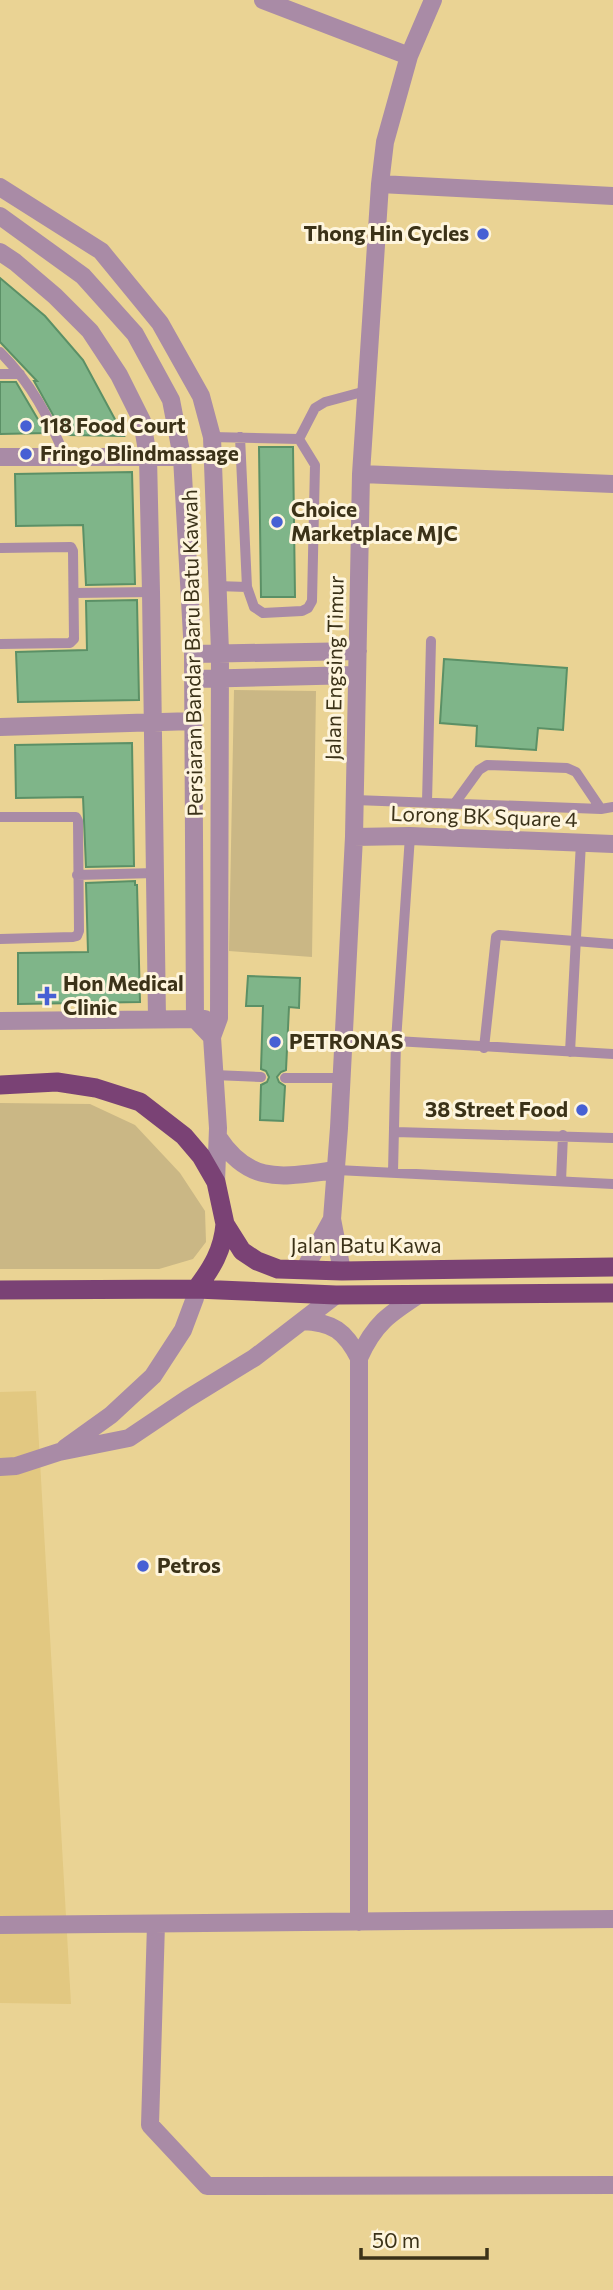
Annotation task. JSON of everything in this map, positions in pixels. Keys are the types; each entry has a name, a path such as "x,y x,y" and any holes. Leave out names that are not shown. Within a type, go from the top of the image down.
{"highway":[{"name":"Jalan Batu Kawa","path":"0,1085 57,1082 96,1088 140,1102 184,1136 201,1156 216,1182 225,1224 242,1251 257,1261 278,1269 342,1271 613,1267"},
{"path":"196,1289 216,1260 224,1241 225,1224"},
{"path":"0,1290 196,1289 336,1295 613,1293"}],"street":[{"path":"263,0 409,56"},
{"name":"Jalan Engsing Timur","path":"342,1271 332,1219 337,1170 354,837 361,474 380,184 385,142 409,56 433,0"},
{"path":"380,184 613,196"},
{"name":"Persiaran Bandar Baru Batu Kawah","path":"0,187 101,251 160,323 201,396 212,437 220,652 219,1018 212,1037 218,1137 216,1182"},
{"name":"Persiaran Bandar Baru Batu Kawah","path":"0,216 83,276 135,334 171,400 182,457 193,654 195,1019"},
{"path":"0,252 15,261 55,296 90,331 119,375 142,421 148,457 157,1019"},
{"path":"0,457 182,457"},
{"path":"361,474 613,484"},
{"path":"193,654 358,650"},
{"path":"193,679 357,675"},
{"path":"0,727 194,721"},
{"name":"Lorong BK Square 4","path":"354,837 410,836 613,844"},
{"path":"0,1021 219,1018"},
{"path":"195,1019 212,1037"},
{"path":"218,1137 239,1163 256,1172 276,1176 337,1170"},
{"name":"Jalan Engsing Timur","path":"304,1270 332,1219"},
{"path":"59,1452 111,1415 153,1376 183,1330 196,1289"},
{"path":"359,1922 359,1357 369,1335 387,1315 420,1294"},
{"path":"0,1467 16,1466 59,1452 129,1438 254,1358 336,1295"},
{"path":"302,1321 321,1322 331,1326 349,1338 359,1357"},
{"path":"0,1925 613,1919"},
{"path":"156,1924 150,2125 207,2186 613,2185"}],"lane":[{"path":"0,352 42,405 65,457"},
{"path":"0,374 20,374"},
{"path":"299,439 315,408 325,402 366,391"},
{"path":"212,437 299,439"},
{"path":"240,437 247,587 254,607 262,613 302,611 312,600 315,466 299,439"},
{"path":"0,548 71,547 74,593 72,642 0,644"},
{"path":"218,586 247,587"},
{"path":"74,593 151,592"},
{"path":"427,802 431,641"},
{"path":"455,803 486,765 567,768 576,772 601,809"},
{"path":"355,800 601,809 613,807"},
{"path":"0,817 76,817 78,821 77,936 0,939"},
{"path":"393,1172 396,1041 410,836"},
{"path":"570,1052 581,842"},
{"path":"77,875 155,873"},
{"path":"484,1048 496,937 499,935 613,944"},
{"path":"396,1041 613,1054"},
{"path":"215,1075 261,1077"},
{"path":"285,1078 342,1079"},
{"path":"395,1132 613,1138"},
{"path":"561,1181 563,1135"},
{"path":"337,1170 613,1184"}],"shaded area":[{"path":"234,690 316,691 312,957 229,951"},
{"path":"0,1103 90,1104 135,1125 180,1173 205,1211 206,1242 193,1259 159,1269 0,1269"},
{"path":"36,1391 71,2004 0,2003 0,1392"}],"building":[{"path":"0,278 45,316 83,360 124,436 63,433 34,381 37,381 0,342"},
{"path":"0,382 16,382 46,433 0,434"},
{"name":"Choice Marketplace MJC","path":"259,447 293,447 295,597 261,597"},
{"path":"132,472 135,584 86,585 83,525 16,526 15,474"},
{"path":"137,600 139,700 18,702 16,652 87,650 86,601"},
{"path":"444,659 567,668 563,730 538,728 536,750 476,746 477,726 440,723"},
{"path":"132,743 134,866 86,867 83,797 16,798 15,745"},
{"path":"135,881 140,1002 18,1004 18,953 88,952 86,883"},
{"name":"PETRONAS","path":"248,976 300,978 299,1008 289,1007 286,1070 277,1077 285,1086 283,1121 260,1120 261,1085 267,1082 269,1077 266,1071 261,1069 263,1006 246,1006"}],"place":[{"name":"Thong Hin Cycles","path":"483,234"},
{"name":"118 Food Court","path":"26,426"},
{"name":"Fringo Blindmassage","path":"26,454"},
{"name":"Choice Marketplace MJC","path":"277,522"},
{"name":"Hon Medical Clinic","path":"47,996"},
{"name":"PETRONAS","path":"275,1042"},
{"name":"38 Street Food","path":"582,1110"},
{"name":"Petros","path":"143,1566"}]}
